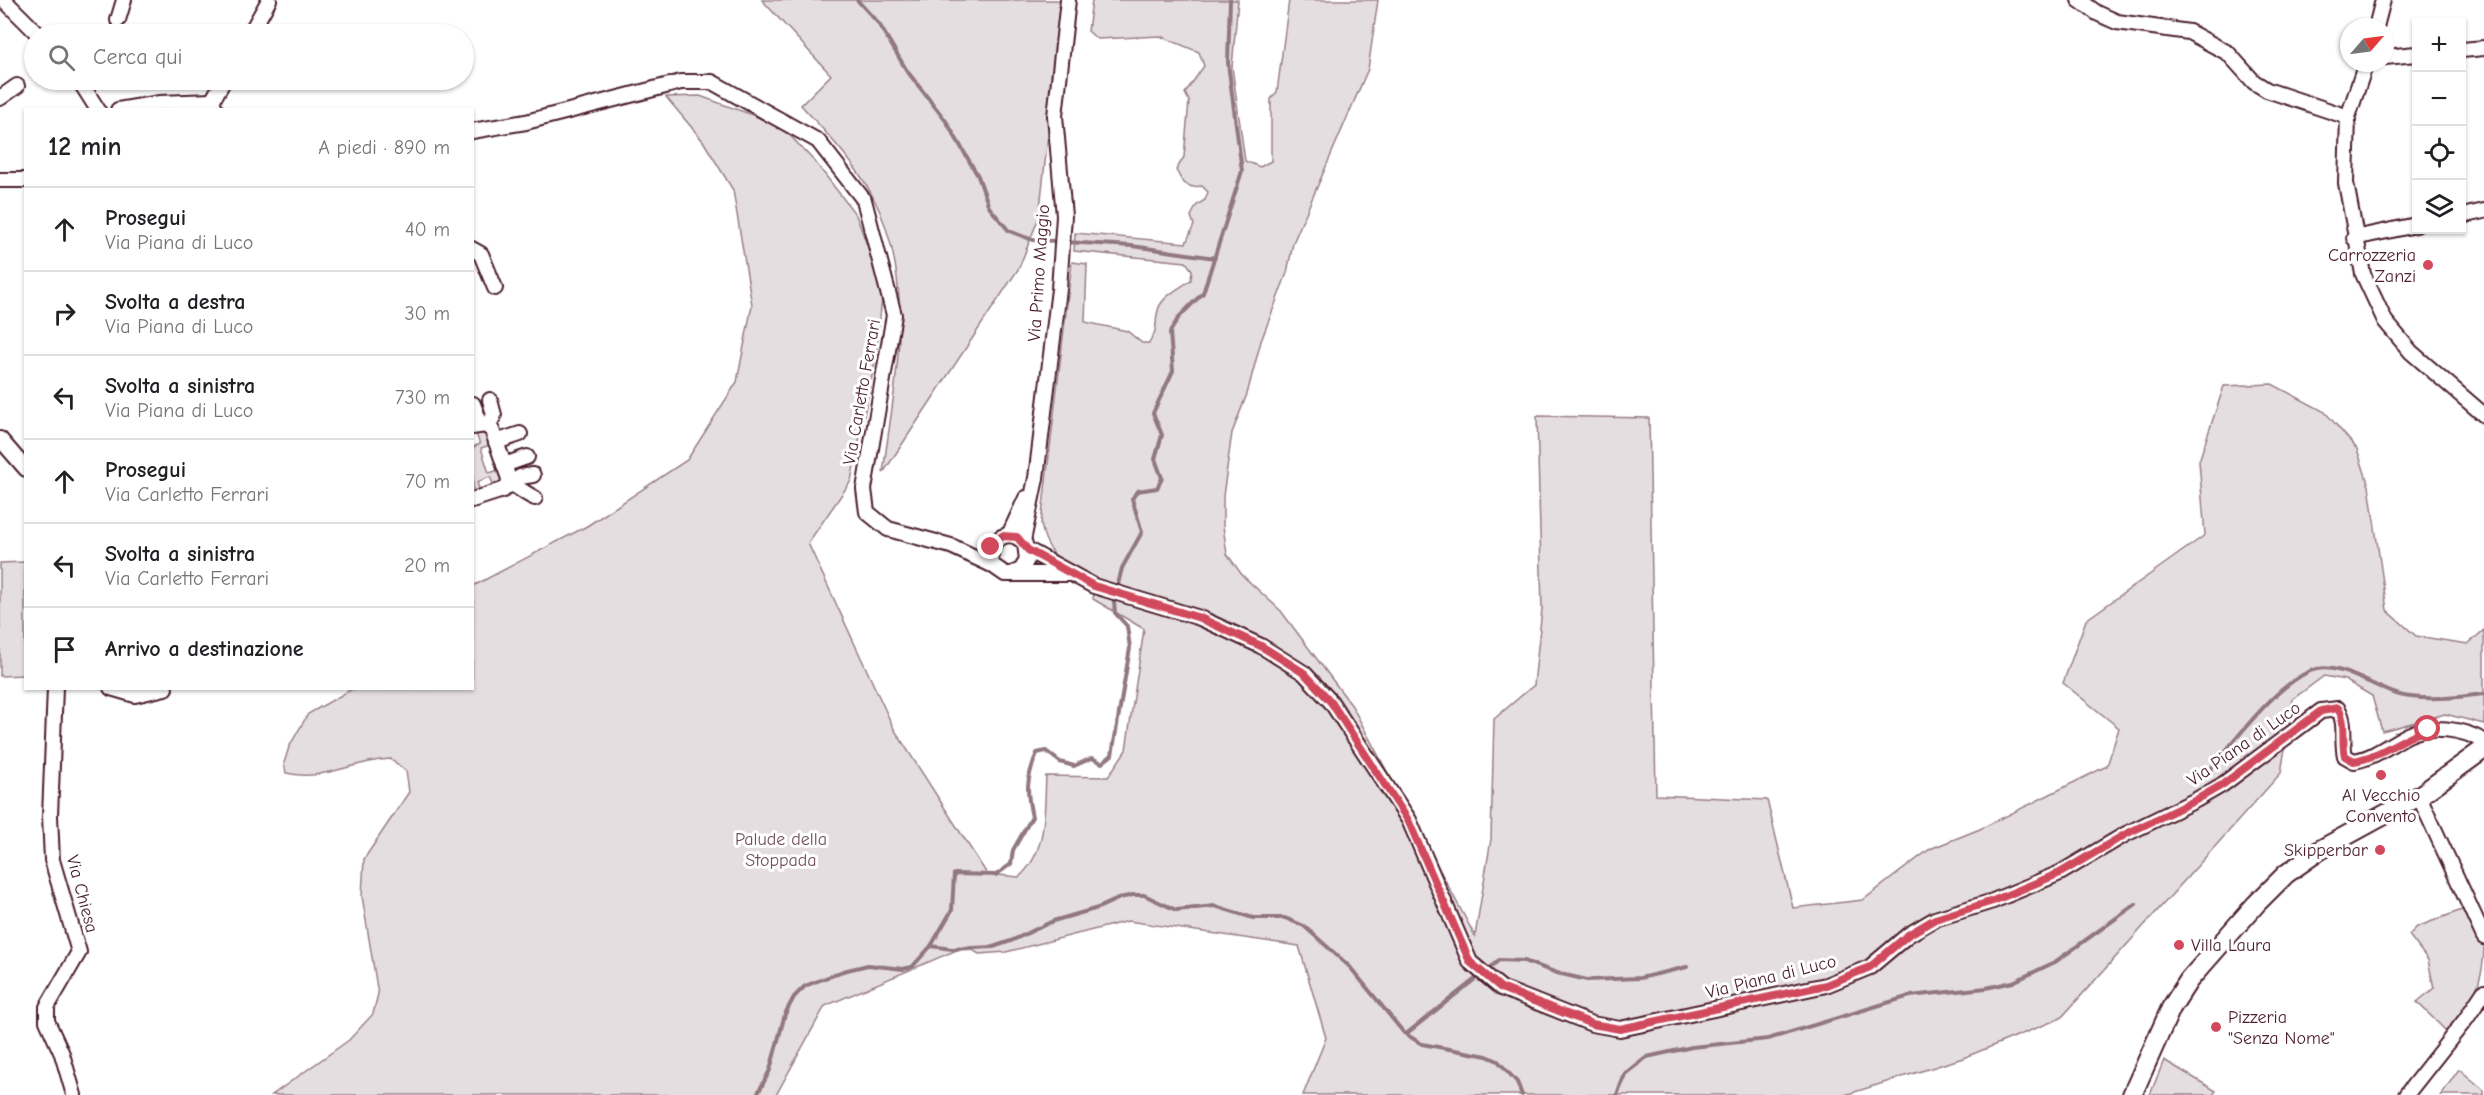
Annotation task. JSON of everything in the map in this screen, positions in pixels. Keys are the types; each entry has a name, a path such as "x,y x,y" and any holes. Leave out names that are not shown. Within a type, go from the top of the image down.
{"main road":[{"path":"2132,1095 2171,1008 2189,980 2256,904 2286,874 2320,850 2419,796 2484,749"}],"street":[{"path":"4,0 28,24"},
{"path":"118,20 124,0"},
{"path":"256,24 269,0"},
{"name":"Via Primo Maggio","path":"1025,546 1036,478 1059,289 1064,216 1055,116 1068,0"},
{"path":"2079,0 2097,13 2117,22 2189,32 2228,53 2254,82 2267,90 2348,117"},
{"path":"2378,18 2383,0"},
{"path":"2466,50 2484,48"},
{"path":"2394,56 2412,54"},
{"path":"2363,72 2348,117 2346,183 2354,238 2363,274 2385,321 2411,352 2484,415"},
{"name":"Via Carletto Ferrari","path":"474,131 526,122 681,82 712,82 818,141 864,200 894,315 864,489 867,512 888,529 951,546 992,564 999,572 1009,574"},
{"path":"0,98 17,86"},
{"path":"85,90 97,108"},
{"path":"130,108 160,103 214,105 220,90"},
{"path":"0,180 24,180"},
{"path":"2466,215 2484,211"},
{"path":"2354,238 2412,226"},
{"path":"474,250 481,254 495,288"},
{"path":"490,399 489,421 499,455 511,483 521,493 535,498"},
{"path":"474,405 489,421"},
{"path":"499,455 520,434"},
{"path":"0,440 24,466"},
{"path":"11,450 24,450"},
{"path":"499,455 527,458"},
{"path":"474,499 488,492 503,490 520,477 533,475"},
{"name":"Via Primo Maggio","path":"1008,535 1036,478"},
{"path":"992,564 989,556 991,547 998,538 1008,535 1070,574"},
{"name":"Via Carletto Ferrari","path":"951,546 991,547"},
{"path":"1009,574 1016,573 1025,565 1025,546"},
{"path":"1009,574 1070,574"},
{"name":"Via Piana di Luco","path":"1070,574 1094,586 1200,618 1261,646 1304,673 1331,702 1408,820 1470,962 1501,988 1592,1024 1620,1029 1826,985 1870,967 1908,935 1935,919 1993,901 2060,873 2126,834 2196,800 2240,773 2321,711 2331,707 2338,708 2343,716 2341,742 2345,756 2354,761 2364,760 2409,735 2428,729 2474,736 2484,741"},
{"name":"Via Chiesa","path":"55,690 50,816 52,860 79,952 46,1007 47,1021 62,1054 74,1095"},
{"path":"118,690 135,695 156,690"},
{"path":"2419,796 2484,937"},
{"path":"2406,1095 2466,1019 2484,992"}],"green space":[{"path":"762,0 1063,0 1039,217 1019,268 883,473 893,403 899,332 899,297 895,262 886,228 865,183 839,148 801,105 831,75"},
{"name":"Palude della Stoppada","path":"1092,0 1238,0 1232,67 1245,161 1260,167 1271,161 1271,99 1277,92 1289,0 1378,0 1368,69 1293,243 1287,273 1261,341 1247,394 1232,433 1223,496 1223,526 1227,554 1242,575 1281,611 1352,706 1475,936 1491,839 1494,719 1534,685 1542,609 1537,416 1649,418 1656,795 1767,800 1793,908 1863,900 1930,849 1980,829 2107,766 2119,728 2063,683 2086,620 2205,535 2199,461 2224,386 2272,384 2325,412 2357,449 2369,486 2387,610 2416,636 2468,644 2484,630 2484,724 2445,714 2382,731 2372,696 2345,680 2324,676 2293,699 2281,773 2061,1018 1963,1058 1845,1095 1303,1095 1326,1038 1299,946 1128,921 1006,952 979,954 966,946 825,1006 776,1095 272,1095 349,1040 373,1014 378,994 362,896 364,859 409,792 406,771 391,759 313,775 286,773 284,763 289,747 308,714 350,690 474,690 474,585 587,526 687,460 737,382 752,305 733,190 703,141 666,97 700,96 780,125 816,163 856,215 883,288 876,356 851,481 808,543 894,729 987,874 1019,877 1028,867 1040,843 1043,830 1046,776 1108,777 1126,750 1144,629 1093,599 1096,578 1075,570 1059,559 1047,544 1041,523 1072,262 1087,264 1085,322 1127,331 1142,343 1149,343 1152,338 1160,305 1172,293 1191,280 1192,270 1186,262 1074,251 1075,233 1186,243 1194,225 1191,216 1197,205 1205,200 1208,192 1202,186 1192,187 1183,183 1176,170 1184,157 1189,101 1185,93 1204,66 1199,52 1160,36 1097,39 1088,31"},
{"path":"481,431 486,434 490,445 481,448 489,473 499,470 502,481 494,486 490,477 477,482 480,492 474,493 474,447 480,444 476,434"},
{"path":"24,562 24,675 0,676 0,563"},
{"path":"2467,908 2484,946 2482,972 2469,1003 2446,1031 2417,1002 2434,988 2428,960 2409,935 2417,927"},
{"path":"2164,1060 2216,1091 2213,1095 2150,1095"},
{"path":"2459,1069 2484,1090 2484,1095 2441,1095"}],"waterway":[{"path":"857,0 879,24 907,71 946,121 978,176 989,207 1009,231 1033,240 1058,241"},
{"path":"757,1095 770,1070 785,1014 794,997 805,986 843,971 868,965 903,969 912,967 931,946 952,910 954,874 996,875 1011,864 1013,850 1032,817 1028,785 1037,753 1046,751 1060,762 1074,766 1092,758 1102,763 1112,755 1130,648 1127,626 1115,613 1114,601 1122,568 1142,532 1132,499 1137,491 1157,488 1162,478 1155,459 1162,435 1153,413 1173,371 1170,332 1179,317 1203,293 1242,171 1228,63 1230,0"},
{"path":"1065,242 1132,246 1215,258"},
{"path":"2206,774 2254,717 2281,690 2310,671 2322,668 2334,669 2399,695 2411,697 2438,698 2484,694"},
{"path":"931,946 952,949 993,947 1053,921 1133,895 1144,895 1176,910 1215,906 1253,918 1285,918 1304,926 1350,967 1404,1033 1422,1044 1487,1056 1498,1061 1517,1082 1522,1095"},
{"path":"1617,1095 1625,1074 1647,1057 1692,1047 1768,1039 1910,996 1986,988 2013,982 2055,962 2136,904"},
{"path":"1486,971 1499,960 1524,961 1557,973 1587,980 1640,978 1687,967"},
{"path":"1406,1034 1479,976"}],"place":[{"name":"Carrozzeria Zanzi","path":"2428,265"},
{"name":"Al Vecchio Convento","path":"2381,775"},
{"name":"Skipperbar","path":"2380,850"},
{"name":"Villa Laura","path":"2179,945"},
{"name":"Pizzeria \"Senza Nome\"","path":"2216,1027"}],"route":[{"path":"991,547 993,542 1002,536 1017,537 1023,541 1028,550 1094,586 1200,618 1261,646 1304,673 1331,702 1408,820 1435,876 1455,932 1470,962 1485,977 1501,988 1592,1024 1620,1029 1826,985 1870,967 1908,935 1935,919 1993,901 2060,873 2126,834 2196,800 2222,785 2321,711 2331,707 2338,708 2343,716 2341,742 2345,756 2354,761 2364,760 2409,735 2428,729"}]}
